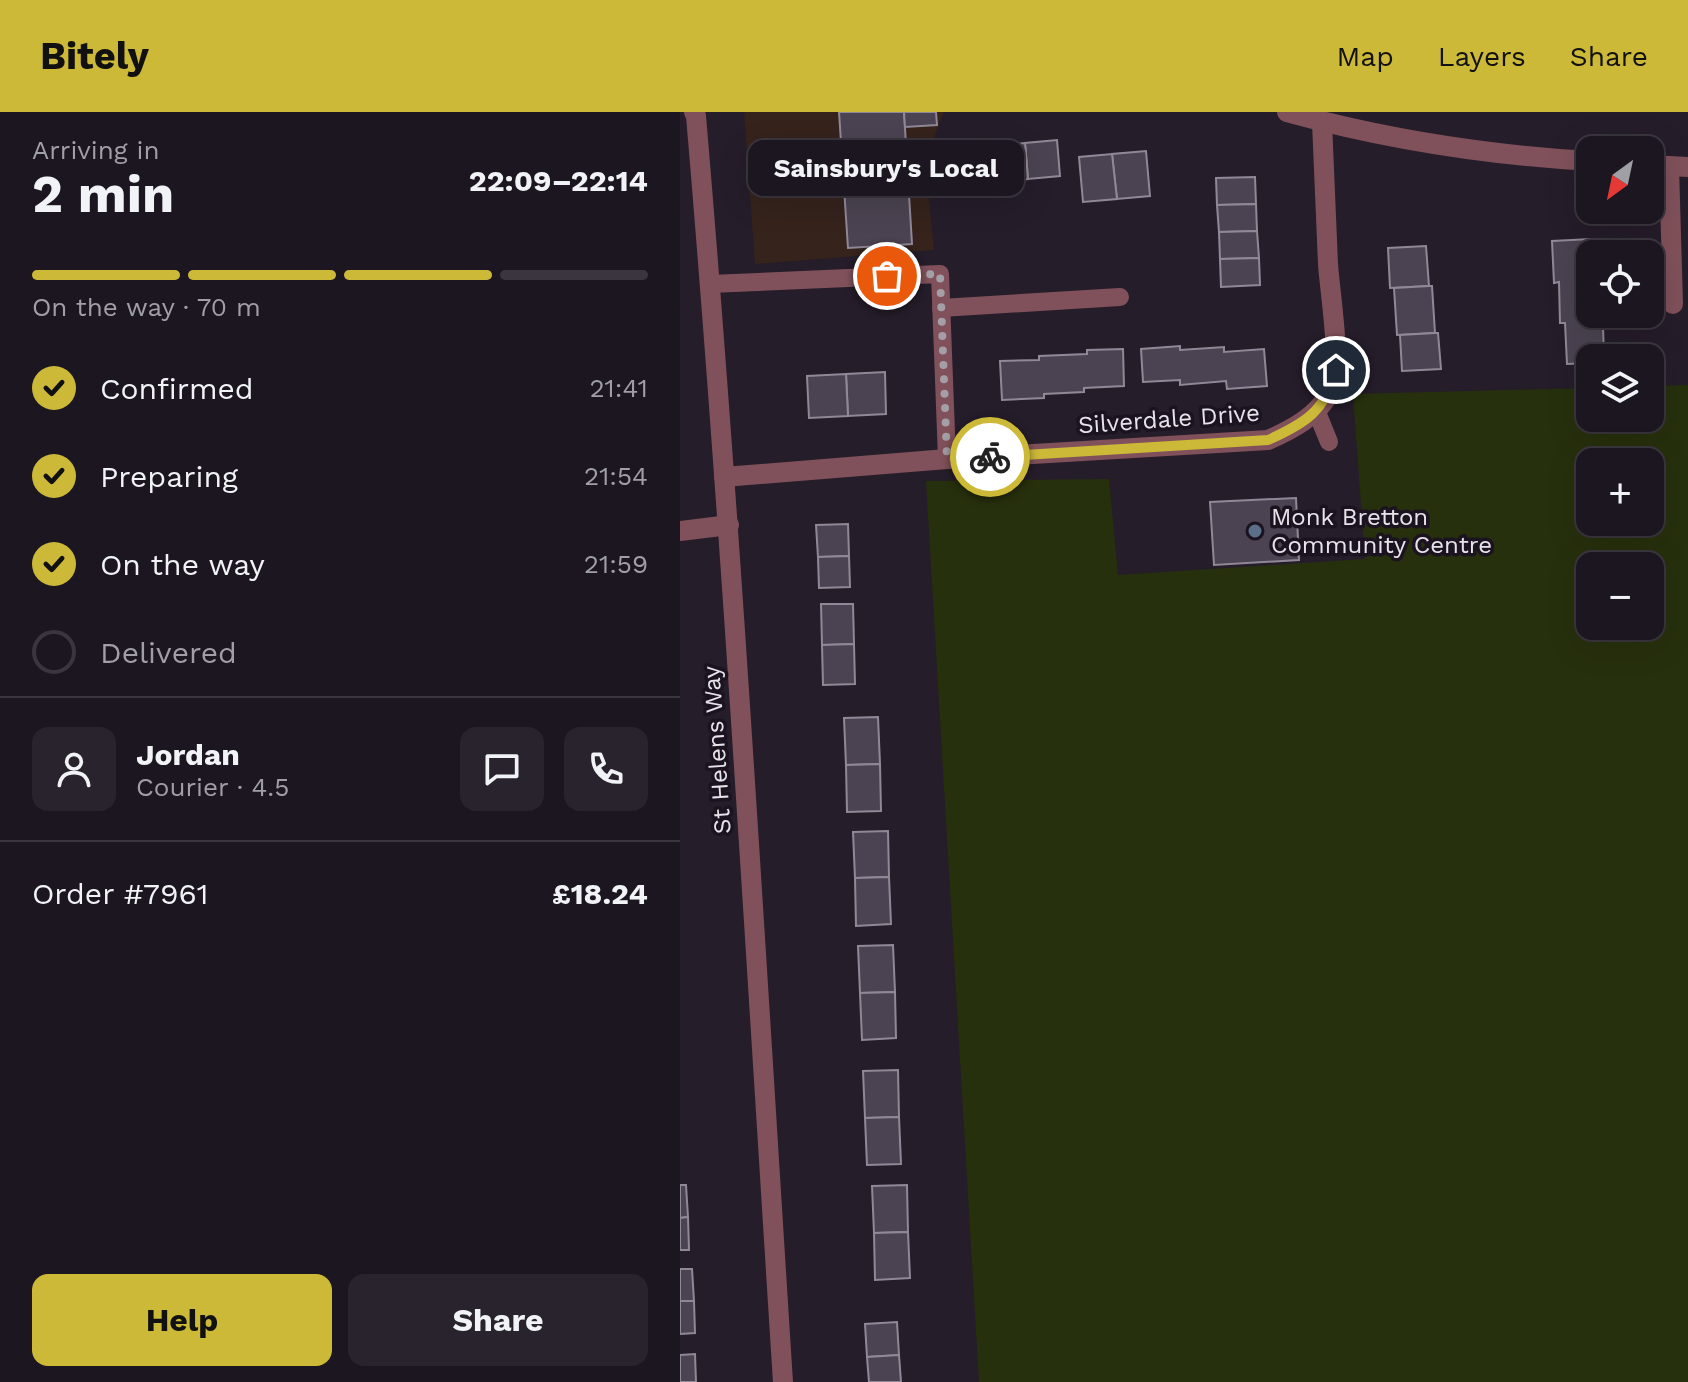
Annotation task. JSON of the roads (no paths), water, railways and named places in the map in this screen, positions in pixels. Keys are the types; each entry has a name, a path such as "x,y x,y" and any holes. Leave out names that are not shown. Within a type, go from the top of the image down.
{"street":[{"path":"1287,112 1322,122 1465,149 1576,160"},
{"name":"St Helens Way","path":"696,113 729,525 783,1382"},
{"name":"Silverdale Drive","path":"724,477 947,459 1268,440 1294,429 1316,410 1330,392 1336,370 1322,122"},
{"path":"1669,166 1673,304"},
{"path":"680,531 729,525"}],"lane":[{"path":"710,284 940,274 947,459"},
{"path":"941,308 1120,297"},
{"path":"1316,410 1329,442"}],"place":[{"name":"Sainsbury's Local","path":"887,276"},
{"name":"Monk Bretton Community Centre","path":"1255,531"}]}
